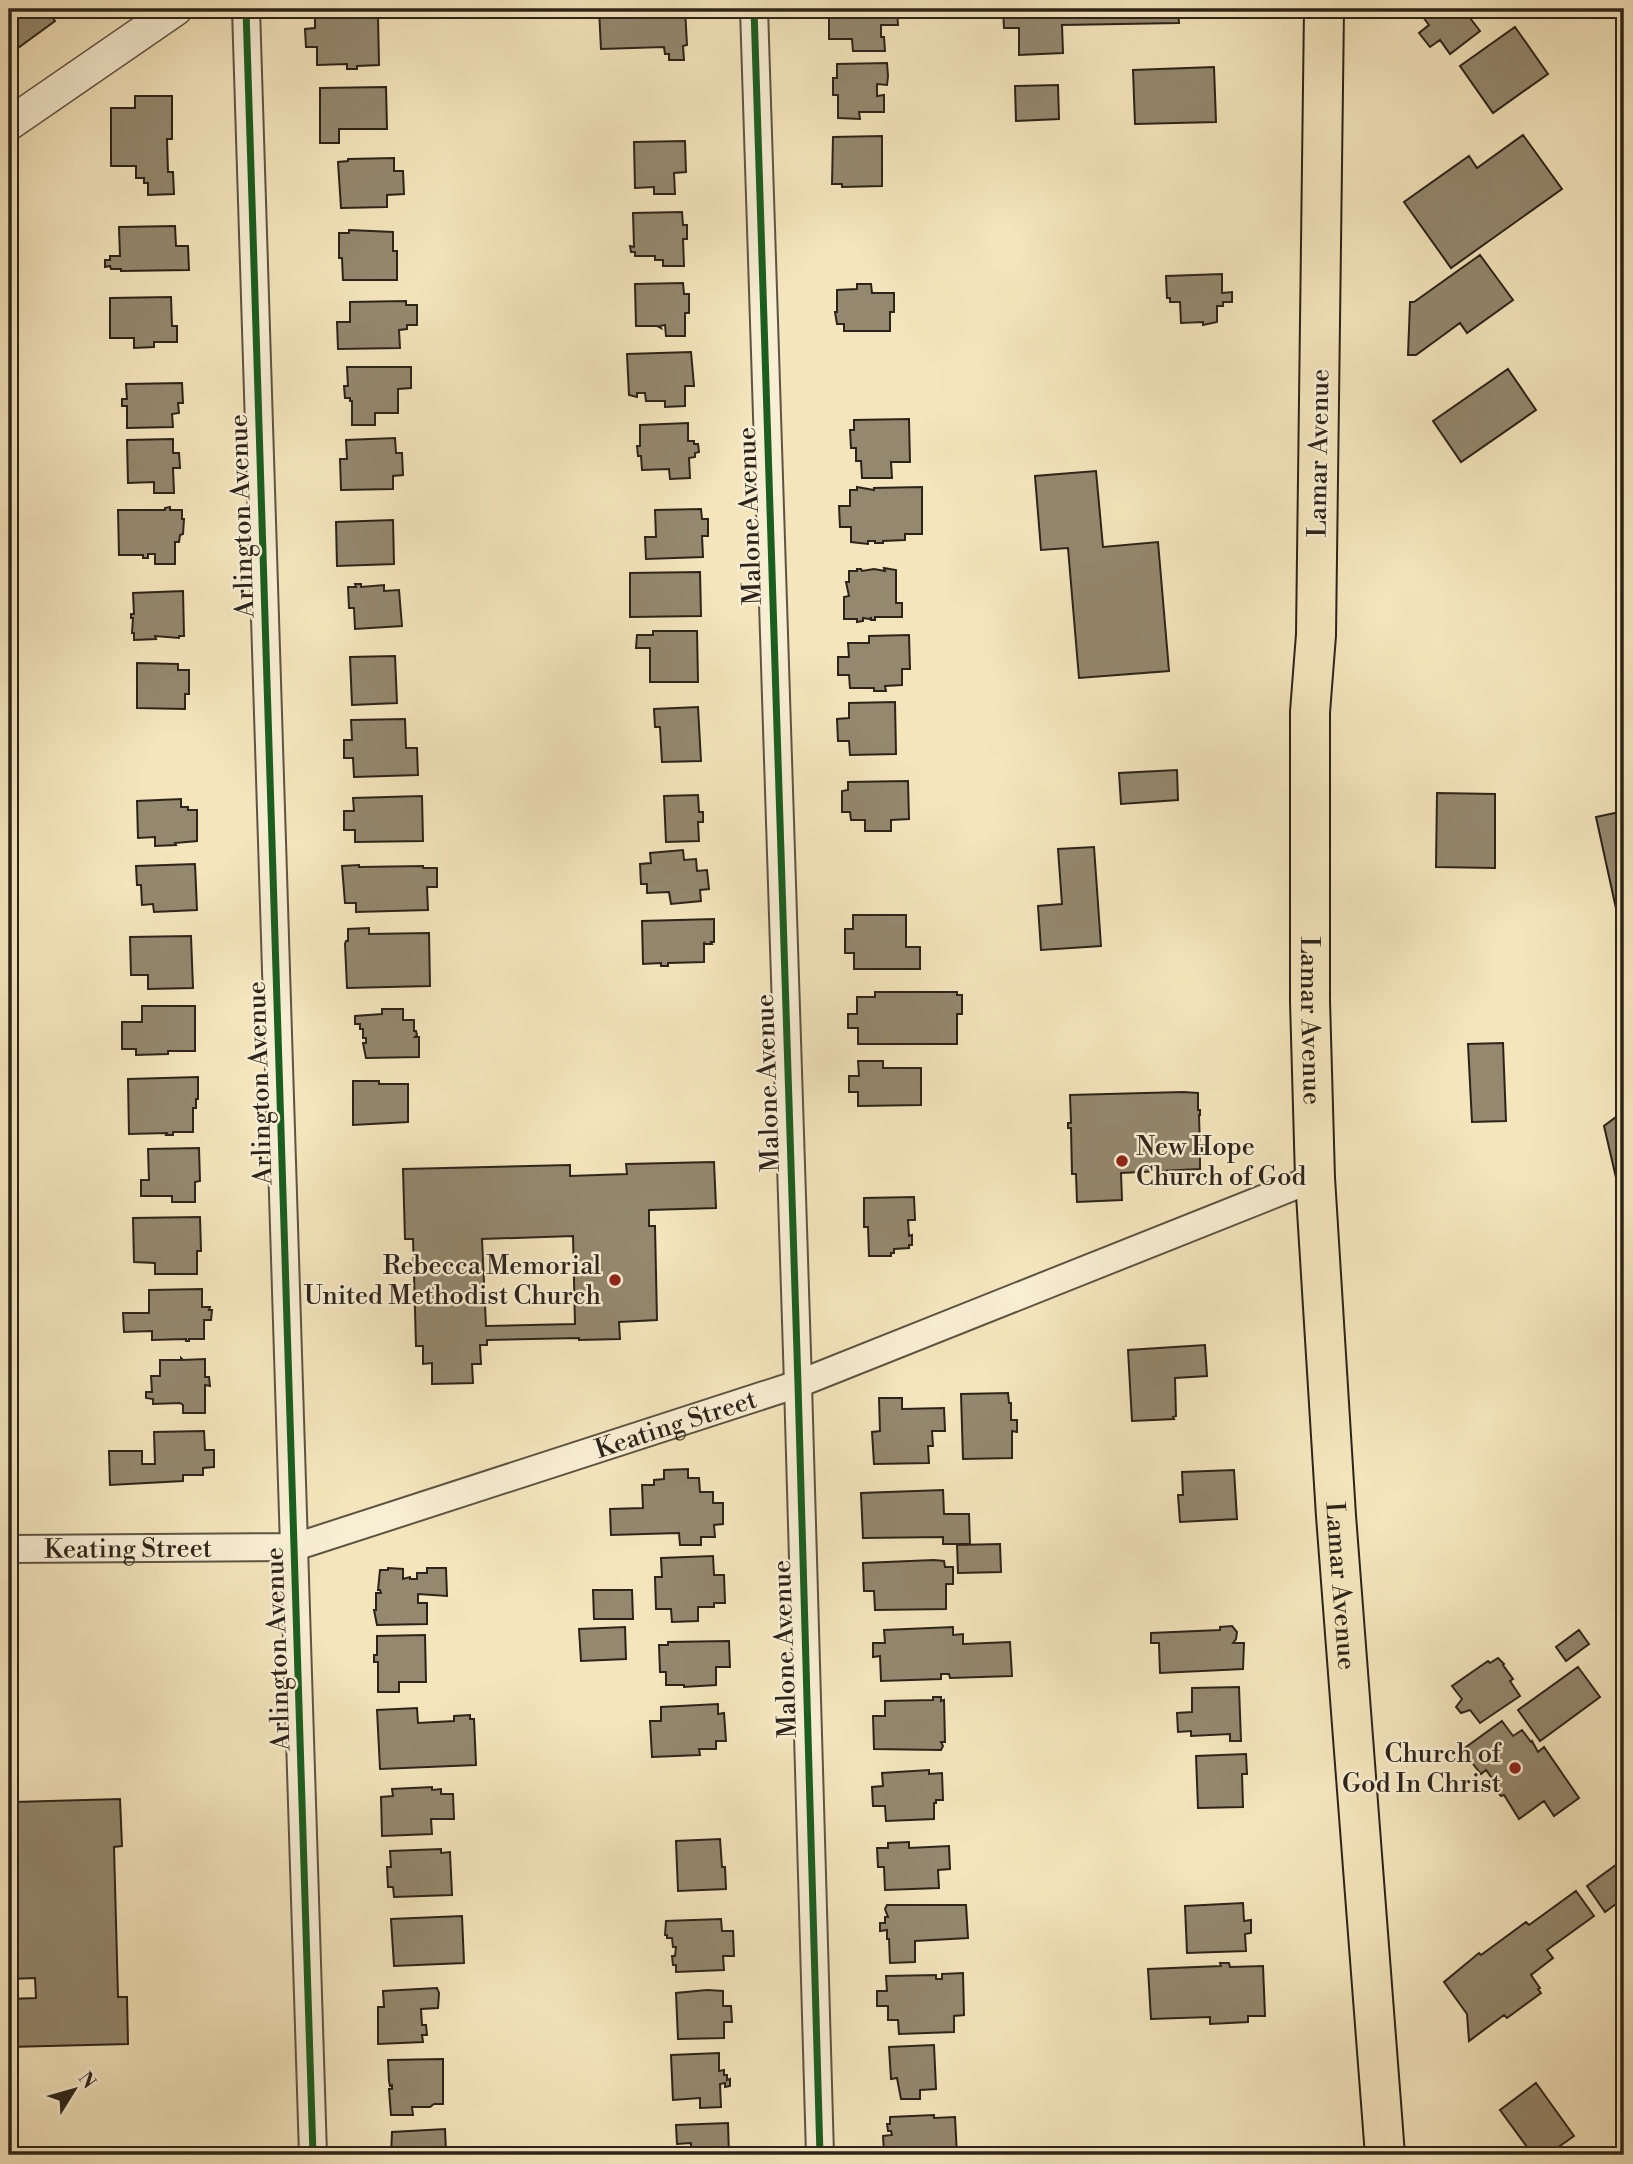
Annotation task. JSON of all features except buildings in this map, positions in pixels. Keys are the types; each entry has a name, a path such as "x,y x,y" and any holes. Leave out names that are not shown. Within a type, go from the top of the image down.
{"main road":[{"name":"Lamar Avenue","path":"1324,9 1315,635 1310,712 1310,1001 1315,1178 1335,1502 1385,2155"}],"street":[{"path":"9,124 176,9"},
{"name":"Arlington Avenue","path":"246,9 313,2155"},
{"name":"Malone Avenue","path":"754,9 820,2155"},
{"name":"Keating Street","path":"9,1549 295,1547 798,1384 1315,1178"}],"cycle path":[{"path":"246,9 313,2155"},
{"path":"754,9 820,2155"}],"place":[{"name":"New Hope Church of God","path":"1122,1161"},
{"name":"Rebecca Memorial United Methodist Church","path":"615,1280"},
{"name":"Church of God In Christ","path":"1515,1768"}]}
